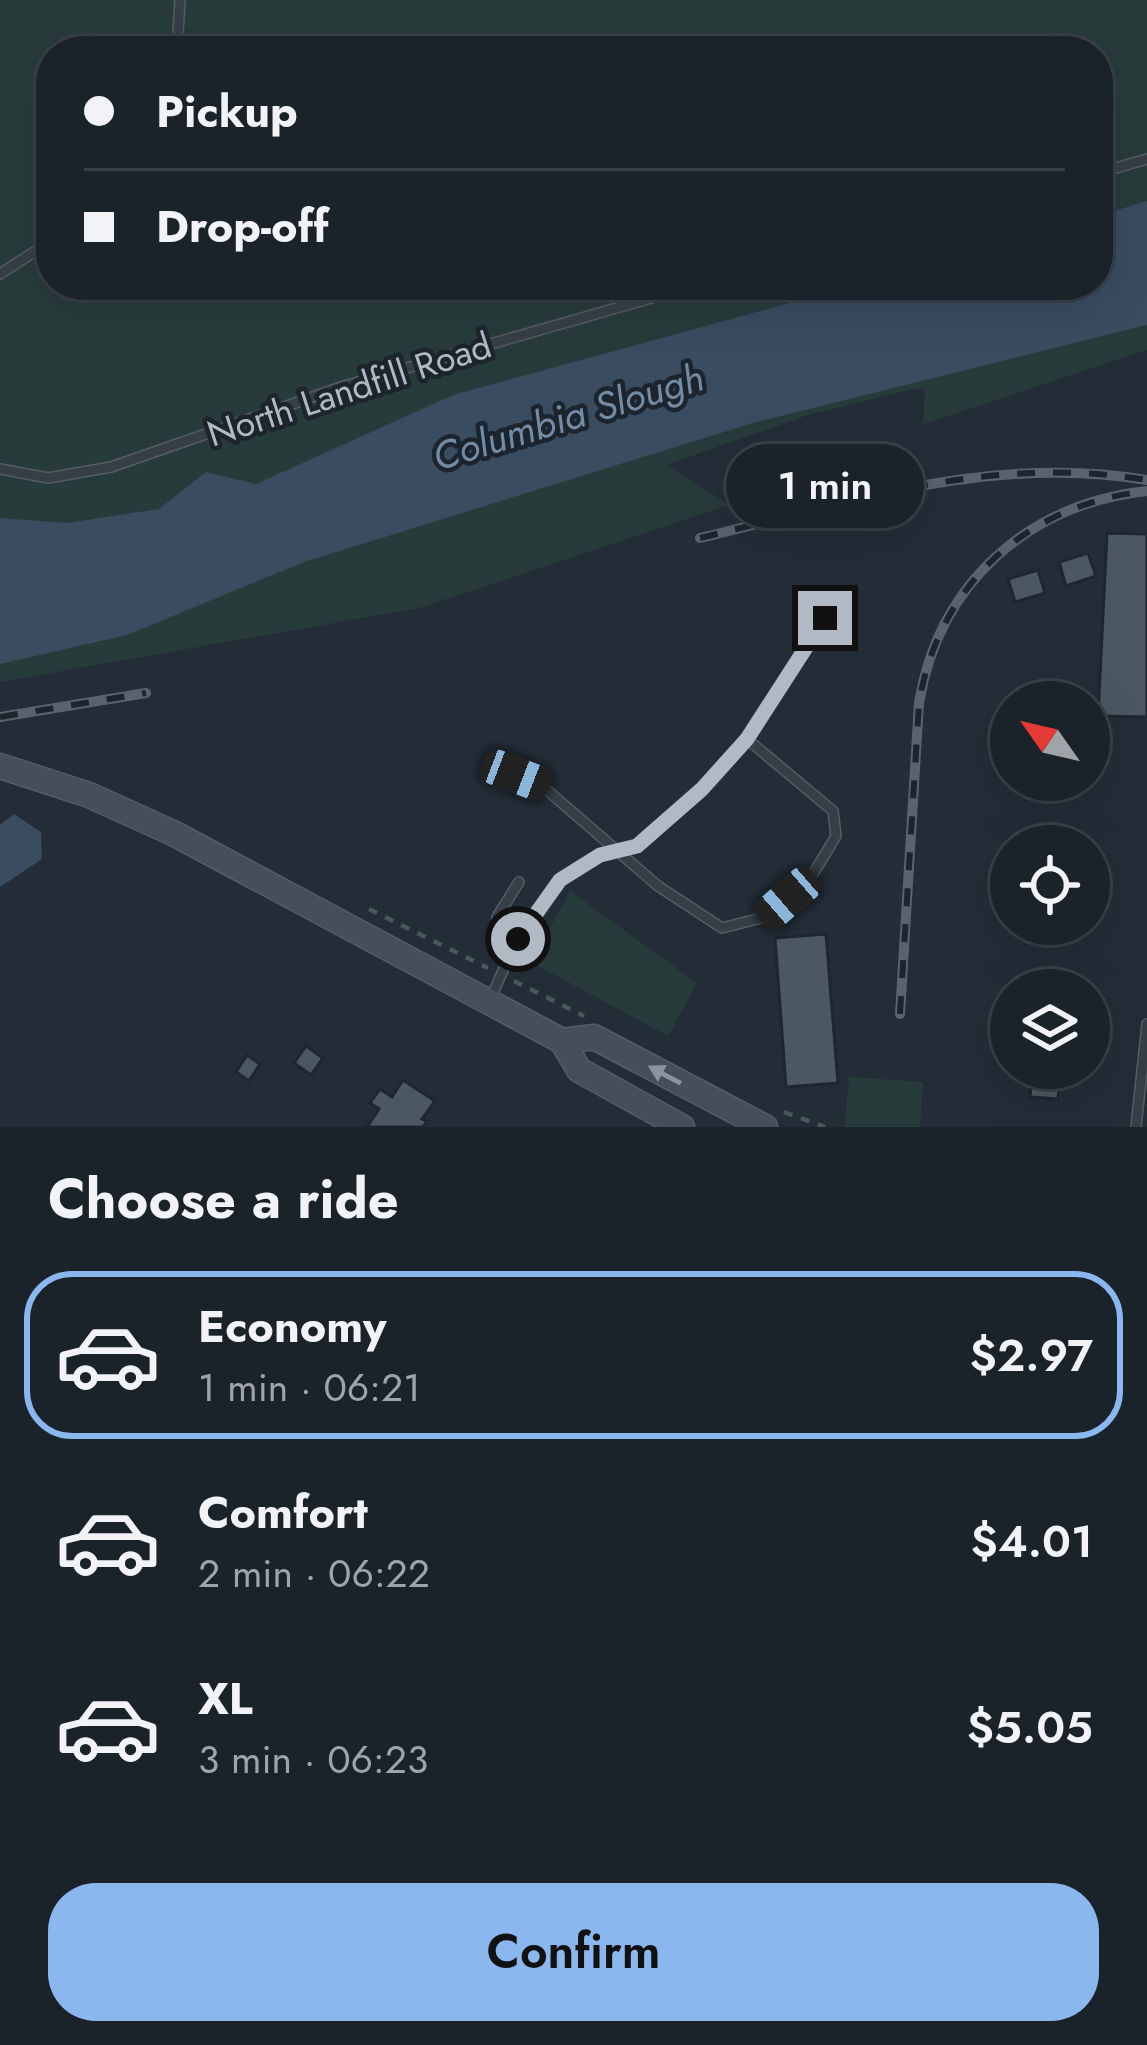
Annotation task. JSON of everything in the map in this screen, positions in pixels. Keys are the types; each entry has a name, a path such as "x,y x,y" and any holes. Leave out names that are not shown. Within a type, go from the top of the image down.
{"main road":[{"path":"0,766 126,811 313,908 562,1041 579,1070 682,1127"},
{"path":"562,1041 594,1037 769,1118"},
{"path":"642,1105 657,1127"}],"lane":[{"path":"178,36 180,0"},
{"path":"1113,168 1147,159"},
{"path":"0,274 36,251"},
{"name":"North Landfill Road","path":"0,469 48,478 111,467 344,386 645,300"},
{"path":"489,1002 521,934 560,880 600,855 637,846 702,789 747,739 825,618"},
{"path":"491,765 541,784 658,886 722,928 765,917 810,878 836,836 833,811 747,739"},
{"path":"519,882 497,917 521,934"},
{"path":"1136,1127 1147,1024"}],"path":[{"path":"365,908 585,1016"},
{"path":"769,1118 825,1127"}],"shaded area":[{"path":"0,0 1147,0 1147,350 923,424 925,389 912,389 808,415 666,465 729,505 419,608 0,682"},
{"path":"570,891 697,983 668,1036 531,962"},
{"path":"849,1077 923,1082 920,1127 845,1127"}],"water":[{"name":"Columbia Slough","path":"1147,201 1147,325 753,423 304,562 127,635 0,664 0,518 67,523 159,509 206,472 256,484 453,395 800,300 1113,300 1113,211"},
{"path":"14,814 41,832 42,859 0,887 0,825"}],"building":[{"path":"1107,533 1147,534 1147,717 1110,716 1110,681 1100,681"},
{"path":"1088,553 1096,576 1066,586 1059,562"},
{"path":"1038,570 1045,593 1015,602 1008,579"},
{"path":"826,934 838,1083 786,1087 775,938"},
{"path":"306,1046 323,1058 311,1075 294,1063"},
{"path":"247,1055 260,1064 249,1081 236,1072"},
{"path":"403,1080 435,1101 422,1119 427,1121 423,1127 367,1127 379,1109 370,1103 380,1089 392,1097"},
{"path":"1031,1089 1059,1089 1058,1099 1030,1097"}],"railway":[{"path":"700,538 866,497 976,477 1032,473 1147,480"},
{"path":"900,1014 919,703 946,621 996,557 1028,532 1104,499 1147,491"},
{"path":"0,717 146,693"}],"route":[{"path":"518,939 560,880 600,855 637,846 702,789 747,739 825,618"}]}
